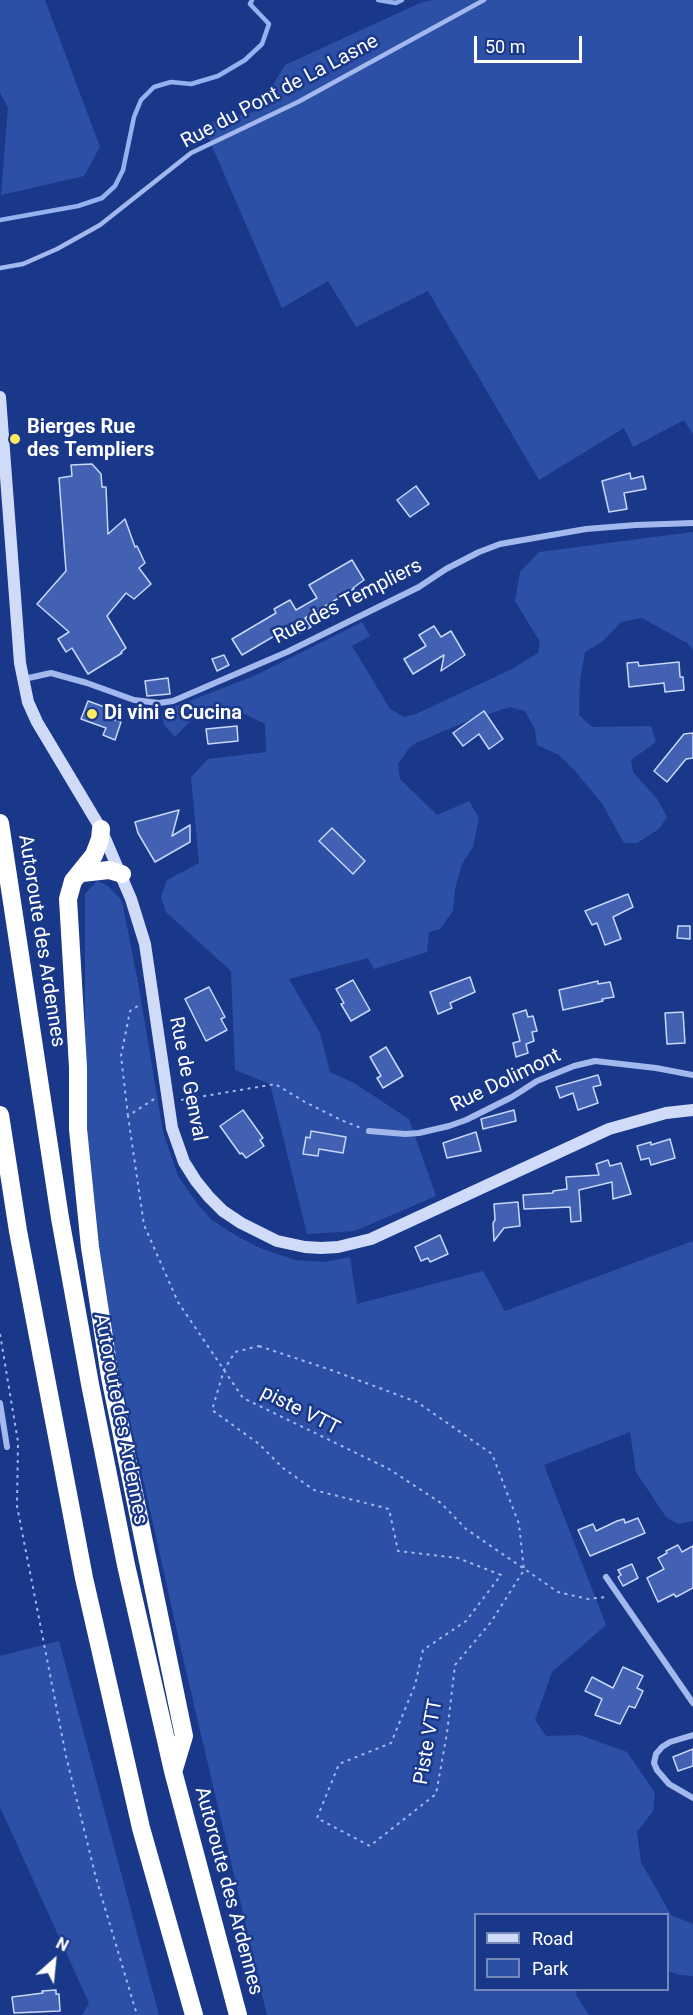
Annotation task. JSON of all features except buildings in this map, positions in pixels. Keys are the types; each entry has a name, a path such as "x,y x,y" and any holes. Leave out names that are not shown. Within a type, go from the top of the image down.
{"highway":[{"name":"Autoroute des Ardennes","path":"0,823 60,1218 126,1565 173,1771 238,2015"},
{"path":"101,829 94,855 82,873 73,881 68,900 78,1067 78,1129 88,1224 110,1377 184,1736 173,1771"},
{"path":"82,873 109,870 122,874"},
{"path":"0,1115 18,1231 84,1578 141,1828 194,2015"},
{"path":"0,1207 18,1231"}],"street":[{"name":"Rue de Genval","path":"0,397 20,663 28,702 37,722 101,829 122,874 145,944 172,1128 184,1162 208,1197 255,1232 292,1245 338,1247 371,1239 609,1129 666,1113 693,1110"},
{"name":"Rue des Templiers","path":"24,678 51,673 134,700 159,703 173,701 287,652 419,586 479,552 500,544 586,530 693,523"},
{"name":"Rue Dolimont","path":"369,1131 405,1134 449,1126 503,1102 549,1075 595,1061 693,1075"},
{"path":"0,1403 7,1447"},
{"path":"606,1577 693,1703"},
{"path":"693,1735 662,1747 656,1754 654,1762 657,1770 669,1784 693,1798"}],"lane":[{"name":"Rue du Pont de La Lasne","path":"0,268 23,264 57,249 100,225 190,153 298,102 484,0"}],"path":[{"name":"piste VTT","path":"152,996 130,1011 121,1056 144,1225 178,1302 243,1398 389,1469 441,1503 466,1529 558,1593 588,1599 618,1595"},
{"path":"128,1116 166,1090 182,1100 275,1083 332,1116 369,1131"},
{"path":"0,1334 18,1442 17,1506 66,1756 91,1861 137,2015"},
{"name":"Piste VTT","path":"259,1346 417,1402 492,1454 519,1524 524,1570 491,1622 455,1665 447,1733 436,1794 370,1846 317,1818 339,1764 391,1743 415,1685 423,1650 466,1621 501,1575 458,1558 398,1551 389,1509 314,1490 283,1468 259,1444 212,1410 224,1370 235,1352 259,1346"}],"green space":[{"path":"0,0 45,0 100,147 84,176 1,195 8,108 0,92"},
{"path":"433,0 693,0 693,434 684,420 633,447 624,428 539,480 428,291 356,327 328,281 282,308 203,125 257,111 285,65 420,3"},
{"path":"693,532 693,650 687,643 642,618 621,622 603,641 585,652 580,681 579,715 592,727 651,726 656,742 631,760 633,772 657,799 667,817 659,829 637,843 624,843 603,805 575,771 559,755 537,745 535,729 525,711 510,707 470,720 418,742 410,747 398,764 400,779 437,815 469,801 479,818 473,847 462,864 455,889 453,911 440,929 429,932 427,952 374,969 368,958 289,979 320,1033 330,1072 354,1083 409,1119 436,1196 355,1231 307,1234 270,1084 235,1070 231,971 166,912 161,897 167,880 199,863 191,777 208,759 266,752 265,724 245,714 222,708 196,715 175,737 164,725 162,714 166,710 254,676 362,622 370,636 352,646 390,709 404,717 416,714 512,669 538,653 540,642 515,601 520,572 539,552"},
{"path":"97,881 108,886 122,901 163,1132 178,1176 196,1202 212,1220 235,1235 262,1249 295,1260 324,1262 350,1257 357,1304 483,1271 505,1311 693,1241 693,1521 678,1524 666,1517 636,1472 630,1432 544,1465 606,1625 552,1672 535,1720 546,1736 580,1735 627,1752 655,1793 653,1811 637,1832 641,1862 671,1915 693,1924 693,1976 669,1971 669,1913 474,1913 474,1991 577,1991 576,1995 589,2015 267,2015 183,1658 107,1317 85,1136 85,894"},
{"path":"59,1641 159,2015 82,2015 89,2003 0,1807 0,1656"}],"waterway":[{"path":"0,220 78,206 102,198 115,186 123,170 134,117 141,100 154,87 171,82 191,84 218,76 245,60 262,44 269,24 250,4 252,0"},
{"path":"378,0 396,3 402,0"}],"place":[{"name":"Bierges Rue des Templiers","path":"15,439"},
{"name":"Di vini e Cucina","path":"92,714"}]}
